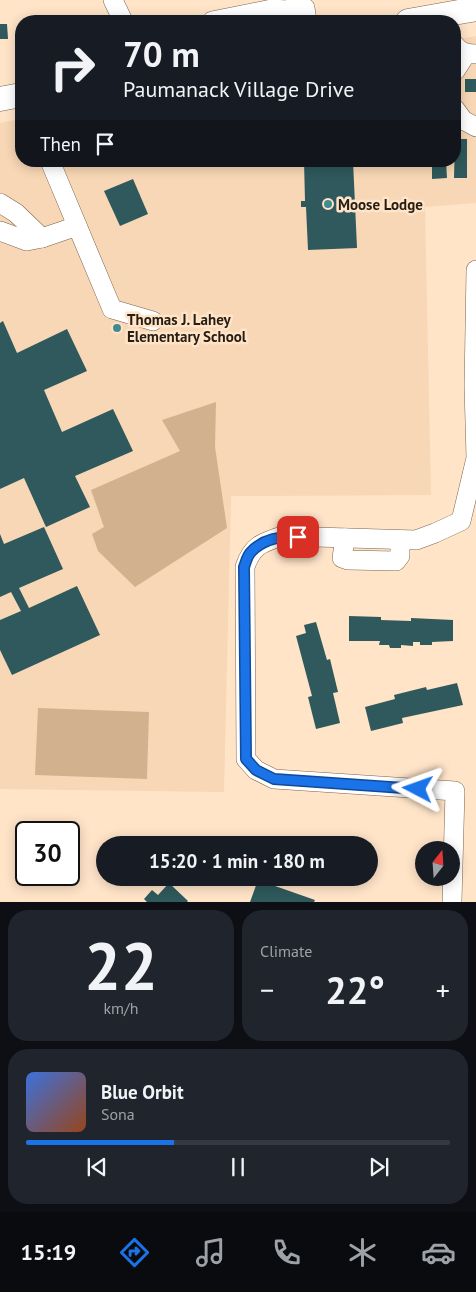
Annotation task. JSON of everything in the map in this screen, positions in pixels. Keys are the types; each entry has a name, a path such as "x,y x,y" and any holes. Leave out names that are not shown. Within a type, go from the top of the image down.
{"main road":[{"path":"438,15 463,10"},
{"path":"0,99 15,96"}],"street":[{"path":"113,0 120,15"},
{"path":"246,15 272,9 287,10 297,6 305,8 306,15"},
{"path":"461,117 476,127"},
{"path":"52,167 112,308 154,321"},
{"path":"0,203 16,213 42,238"},
{"path":"0,230 27,241 77,226"},
{"path":"452,902 455,792 274,779 256,770 246,759 244,567 250,553 265,541 282,536 416,540 461,521 476,458 474,386 476,270"}],"shaded area":[{"name":"Thomas J. Lahey Elementary School","path":"476,36 476,203 425,207 431,495 231,496 224,792 0,789 0,123 15,120 15,167 461,167 461,39"},
{"path":"216,402 215,447 227,528 135,587 98,551 92,534 104,527 91,490 180,451 162,420"},
{"path":"38,708 149,712 147,779 35,775"}],"building":[{"path":"0,24 7,24 8,39 0,39"},
{"path":"465,79 476,79 476,92 465,92"},
{"path":"461,139 467,139 467,178 454,178 454,167 461,167"},
{"name":"Moose Lodge","path":"304,167 353,167 357,248 308,250 306,207 301,207 301,201 305,201"},
{"path":"432,167 446,167 447,178 432,179"},
{"path":"133,179 148,214 120,226 104,191"},
{"path":"3,321 17,353 67,329 87,371 44,390 62,432 113,409 133,451 75,476 90,507 46,527 24,478 0,489 0,323"},
{"path":"44,527 63,569 19,588 29,608 77,586 100,635 12,675 0,650 0,620 21,611 11,592 0,597 0,534 4,544"},
{"path":"349,616 381,617 381,620 411,621 411,618 453,620 453,641 432,642 432,645 420,645 420,642 413,642 413,646 401,645 401,648 390,648 389,645 379,645 380,641 349,641"},
{"path":"316,622 327,660 330,659 338,692 333,693 340,723 316,729 308,697 312,696 296,636 306,633 304,625"},
{"path":"457,683 463,705 402,718 403,723 371,731 365,707 395,699 394,695 426,687 427,690"},
{"path":"166,886 172,886 188,901 147,902 144,899 152,890 158,895"},
{"path":"256,886 275,886 315,900 314,902 250,902"}],"place":[{"name":"Moose Lodge","path":"328,204"},
{"name":"Thomas J. Lahey Elementary School","path":"117,328"}],"route":[{"path":"298,537 282,536 265,541 250,553 244,567 246,759 256,770 274,779 418,789"}]}
